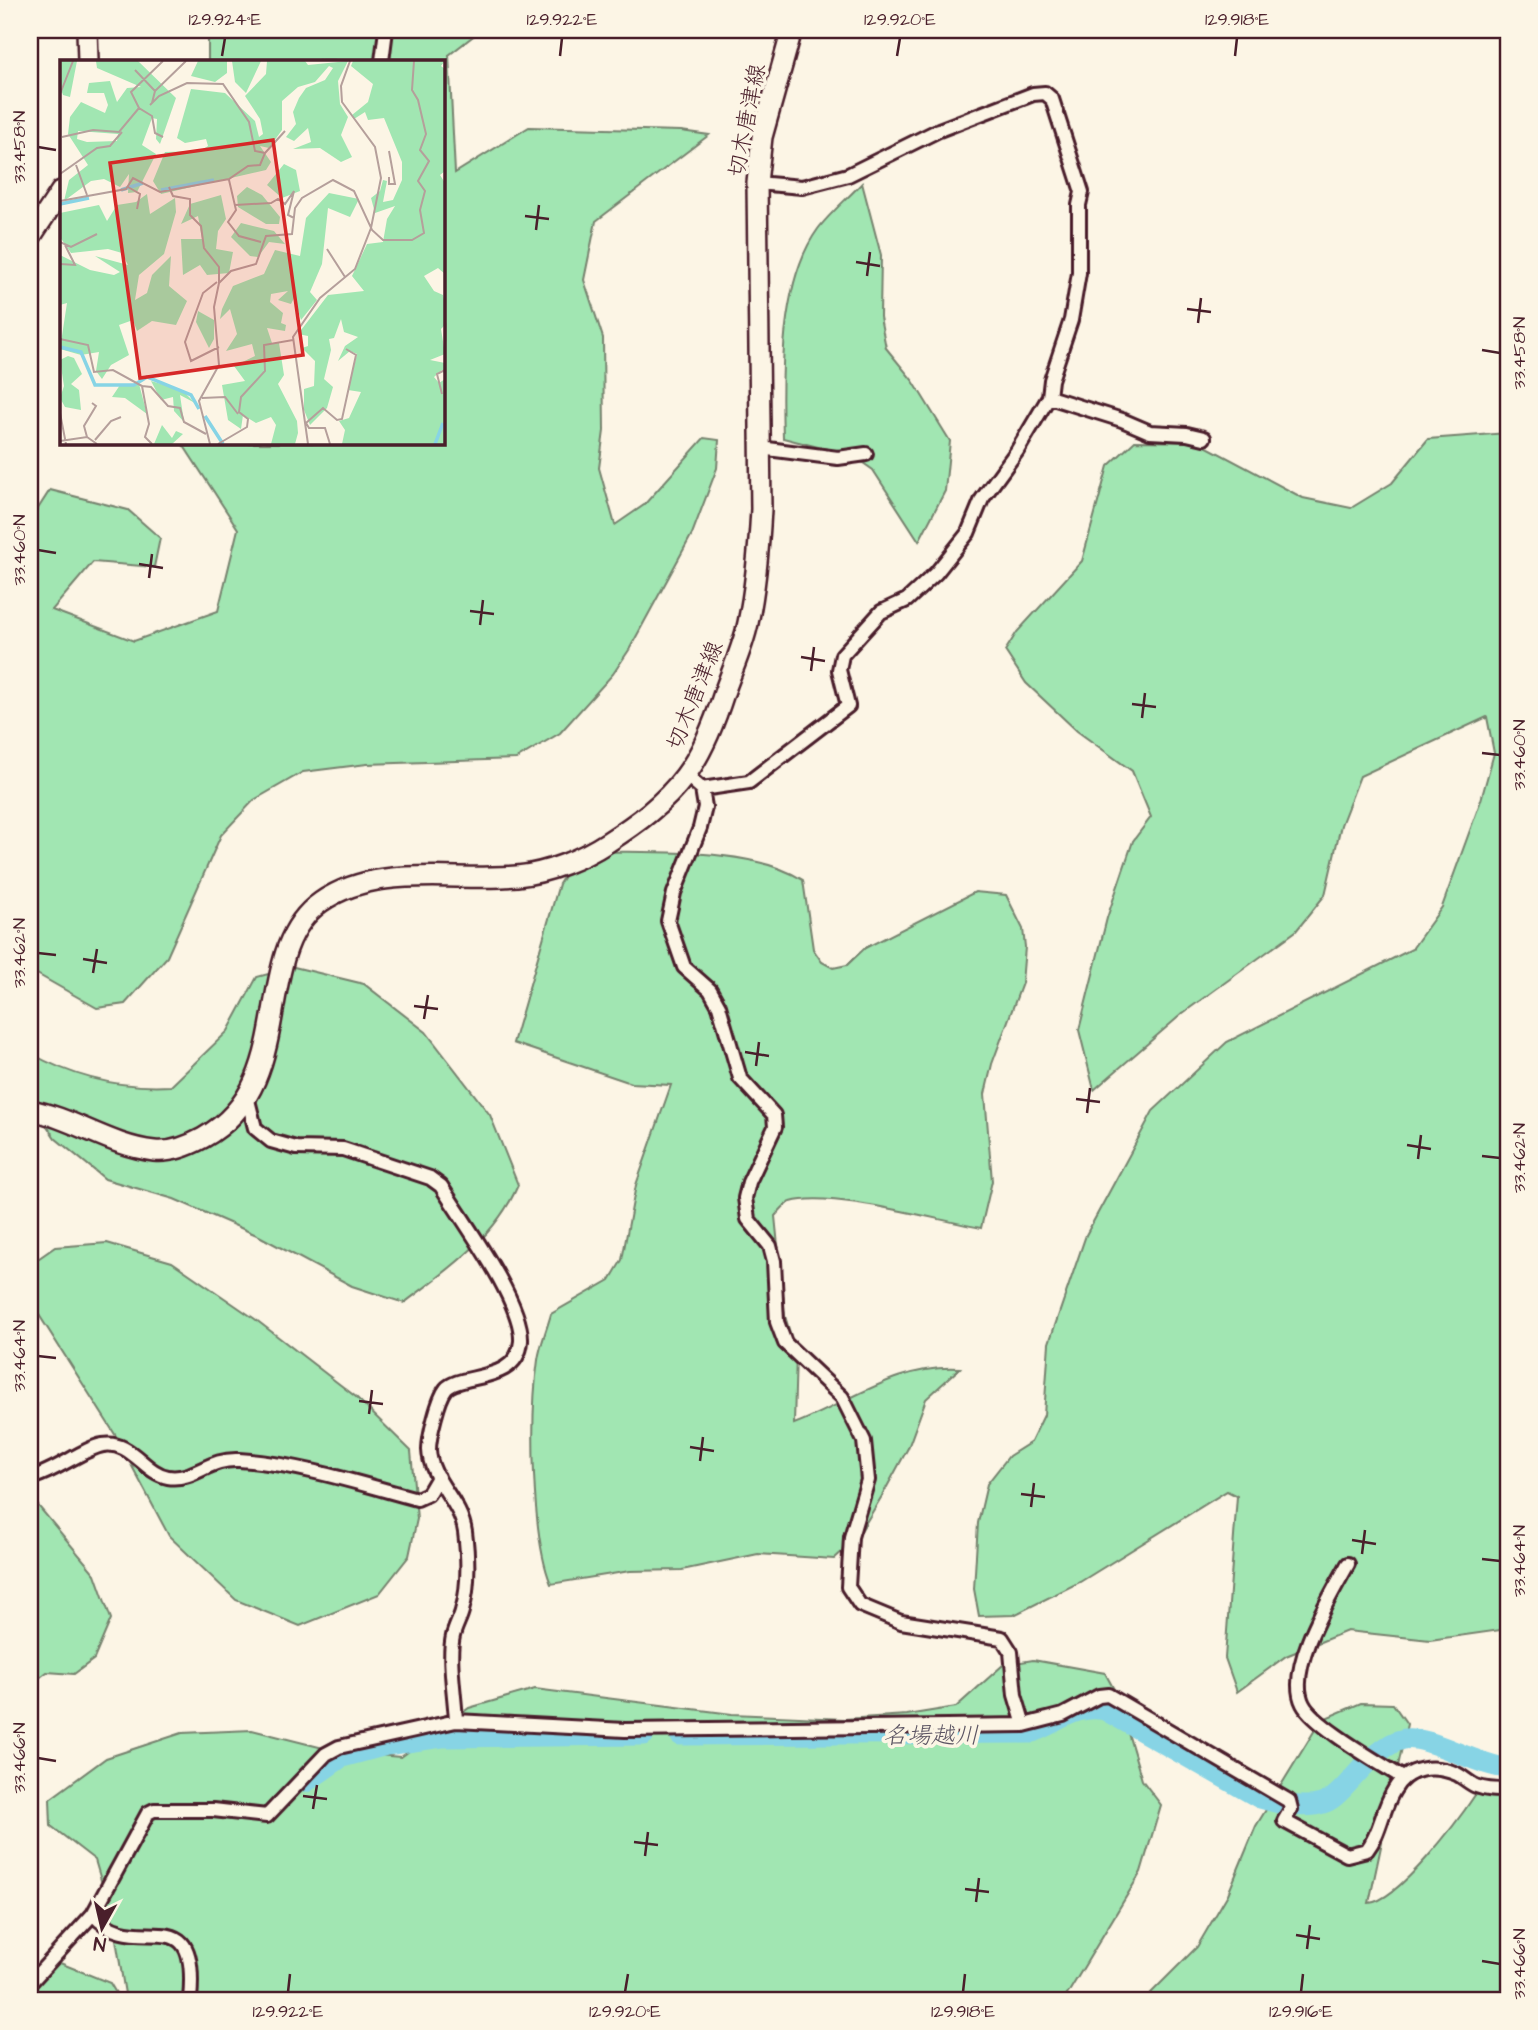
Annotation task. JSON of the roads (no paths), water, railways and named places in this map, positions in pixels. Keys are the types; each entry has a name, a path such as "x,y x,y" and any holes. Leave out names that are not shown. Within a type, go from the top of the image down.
{"main road":[{"path":"87,30 88,60"},
{"name":"切木唐津線","path":"30,1110 47,1113 127,1146 158,1152 191,1144 225,1126 248,1100 261,1066 286,954 299,924 319,903 344,888 376,879 521,876 558,866 593,852 643,820 686,775 713,725 748,625 759,558 757,183 767,116 792,30"},
{"path":"30,238 60,193"}],"street":[{"path":"382,60 386,30"},
{"path":"702,789 749,782 848,706 839,670 842,655 881,612 907,600 936,573 968,533 982,499 1017,451 1049,397 1051,380 1073,308 1079,273 1079,205 1082,192 1052,99 1045,93 1033,94 939,130 848,175 802,187 757,183"},
{"path":"1049,397 1122,420 1150,432 1204,438"},
{"path":"760,448 838,458 866,454"},
{"path":"686,775 702,789 705,807 700,828 674,893 668,921 684,968 710,990 719,1006 740,1078 775,1115 775,1127 749,1182 745,1198 748,1219 770,1246 774,1261 777,1322 785,1343 842,1397 864,1441 869,1480 851,1537 848,1587 860,1605 901,1622 1002,1639 1011,1652 1015,1695 1024,1725"},
{"path":"248,1100 255,1128 271,1141 296,1147 343,1149 430,1178 441,1186 490,1263 511,1303 519,1326 521,1342 517,1355 509,1364 482,1379 453,1384 445,1390 432,1430 429,1452 438,1477 455,1500 465,1530 467,1572 463,1609 453,1637 456,1721"},
{"path":"30,1478 47,1474 102,1445 129,1451 163,1476 177,1478 188,1476 215,1461 280,1463 416,1499 428,1494 438,1477"},
{"path":"1348,1564 1313,1630 1304,1655 1301,1684 1303,1704 1319,1722 1403,1778"},
{"path":"30,1983 93,1914 148,1813 153,1810 213,1810 267,1816 326,1754 339,1747 456,1721 625,1730 1024,1725 1063,1715 1099,1696 1117,1697 1289,1801 1284,1821 1337,1852 1357,1854 1367,1850 1374,1840 1392,1791 1403,1778 1420,1769 1456,1774 1483,1788 1508,1790"},
{"path":"93,1914 103,1926 114,1932 162,1934 175,1937 184,1944 191,1961 190,2000"}],"waterway":[{"name":"名場越川","path":"680,1735 1030,1733 1085,1709 1105,1710 1260,1798 1298,1806 1318,1805 1334,1797 1379,1752 1404,1739 1426,1742 1482,1762 1508,1768"},
{"name":"名場越川","path":"306,1782 342,1757 386,1745 442,1737 644,1735"}]}
